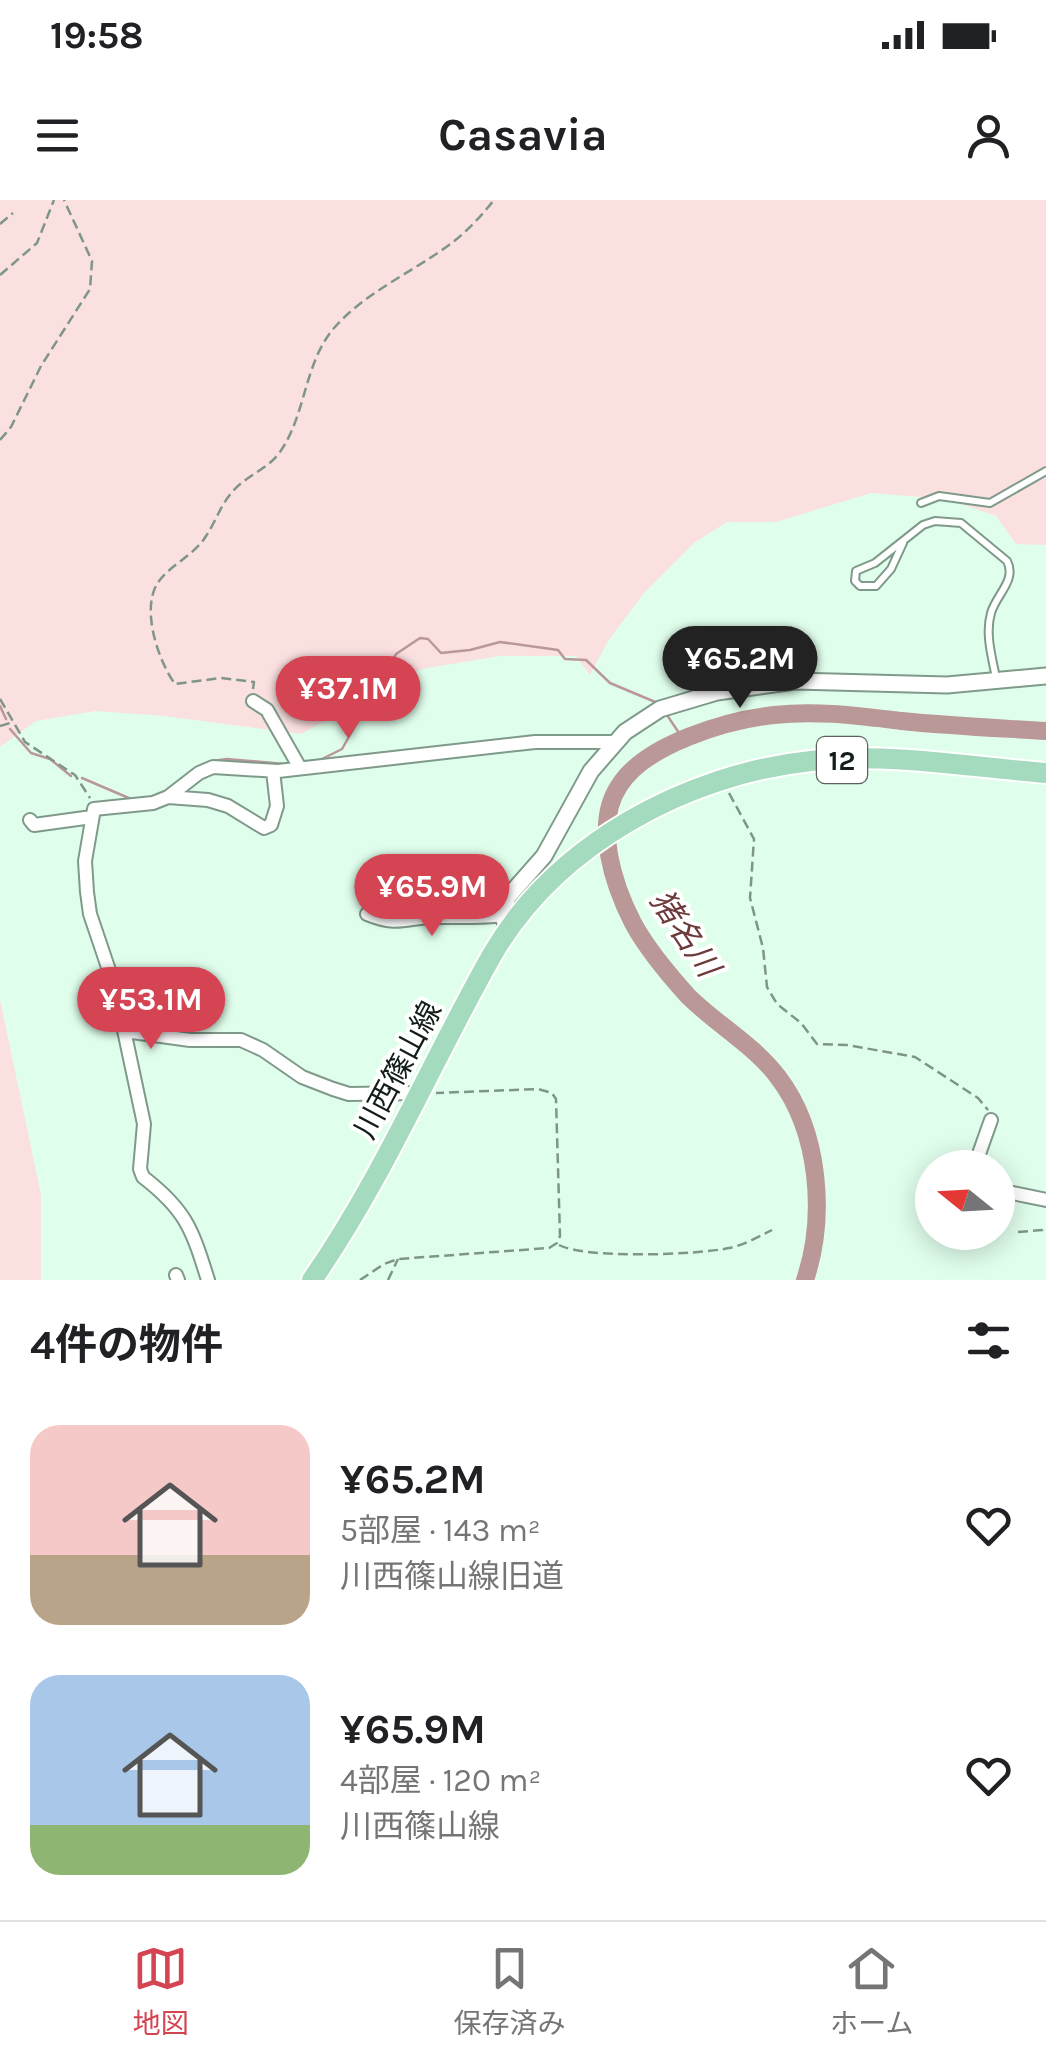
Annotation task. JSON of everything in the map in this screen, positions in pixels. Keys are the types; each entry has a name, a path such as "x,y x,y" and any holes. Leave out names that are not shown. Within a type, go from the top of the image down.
{"main road":[{"name":"川西篠山線","path":"312,1280 347,1230 507,921 573,862 683,792 751,770 814,760 891,760 1046,773"}],"street":[{"path":"367,914 396,923 437,916 507,921 507,898 544,856 591,771 614,742 660,708 682,700 753,686 830,680 947,685 1046,676"},
{"path":"253,701 268,710 298,765"},
{"path":"30,820 34,825 153,803 168,798 199,773 213,767 274,770 535,742 614,742"},
{"path":"168,798 208,800 228,806 264,828 271,826 277,806 274,770"},
{"path":"94,813 85,861 90,914 115,988 144,1124 140,1169 143,1177 182,1211 208,1280"},
{"path":"125,1031 190,1040 241,1040 302,1076 350,1094 419,1094"},
{"path":"980,1150 991,1120"},
{"path":"1015,1194 1046,1200"}],"lane":[{"path":"921,502 940,496 990,504 1046,471"},
{"path":"902,543 891,569 876,586 855,582 856,571 876,563 923,525 946,520 961,524 1007,561 1011,568 1008,581 995,602 988,633 997,682"}],"path":[{"path":"0,275 37,243 54,200"},
{"path":"0,440 90,289 92,261 64,200"},
{"path":"253,701 254,682 239,678 175,684 154,643 153,598 158,583 206,537 236,488 267,468 282,450 319,350 335,326 378,290 440,252 475,224 494,200"},
{"path":"0,224 13,213"},
{"path":"0,699 11,723 32,749 52,756 75,775 84,786 94,813"},
{"path":"0,726 11,723"},
{"path":"728,792 754,840 750,898 758,920 771,996 801,1023 816,1044 847,1044 915,1057 978,1098 988,1108 991,1120"},
{"path":"360,1280 398,1259 549,1248 556,1244 562,1226 556,1100 552,1093 538,1089 419,1094"},
{"path":"1018,1232 1042,1230 1046,1226"},
{"path":"556,1244 603,1254 706,1250 730,1248 772,1230"},
{"path":"388,1280 398,1259"}],"shaded area":[{"path":"0,200 1046,200 1046,545 1016,544 996,516 947,499 871,493 776,522 727,522 694,543 644,593 608,641 590,675 576,656 500,656 421,669 301,734 96,711 36,721 0,747"},
{"path":"0,1000 41,1195 41,1280 0,1280"}],"waterway":[{"path":"318,761 342,749 396,654 420,638 428,639 441,653 500,642 558,650 565,659 586,660 610,683 660,704"},
{"path":"0,706 6,719"},
{"name":"猪名川","path":"805,1280 812,1255 817,1203 811,1149 803,1123 768,1065 688,996 639,933 613,874 607,837 611,802 631,771 667,746 755,718 822,713 1046,731"},
{"path":"667,715 683,739"},
{"path":"10,729 31,753 50,759 71,776"},
{"path":"213,761 285,764"},
{"path":"82,778 131,799"}]}
